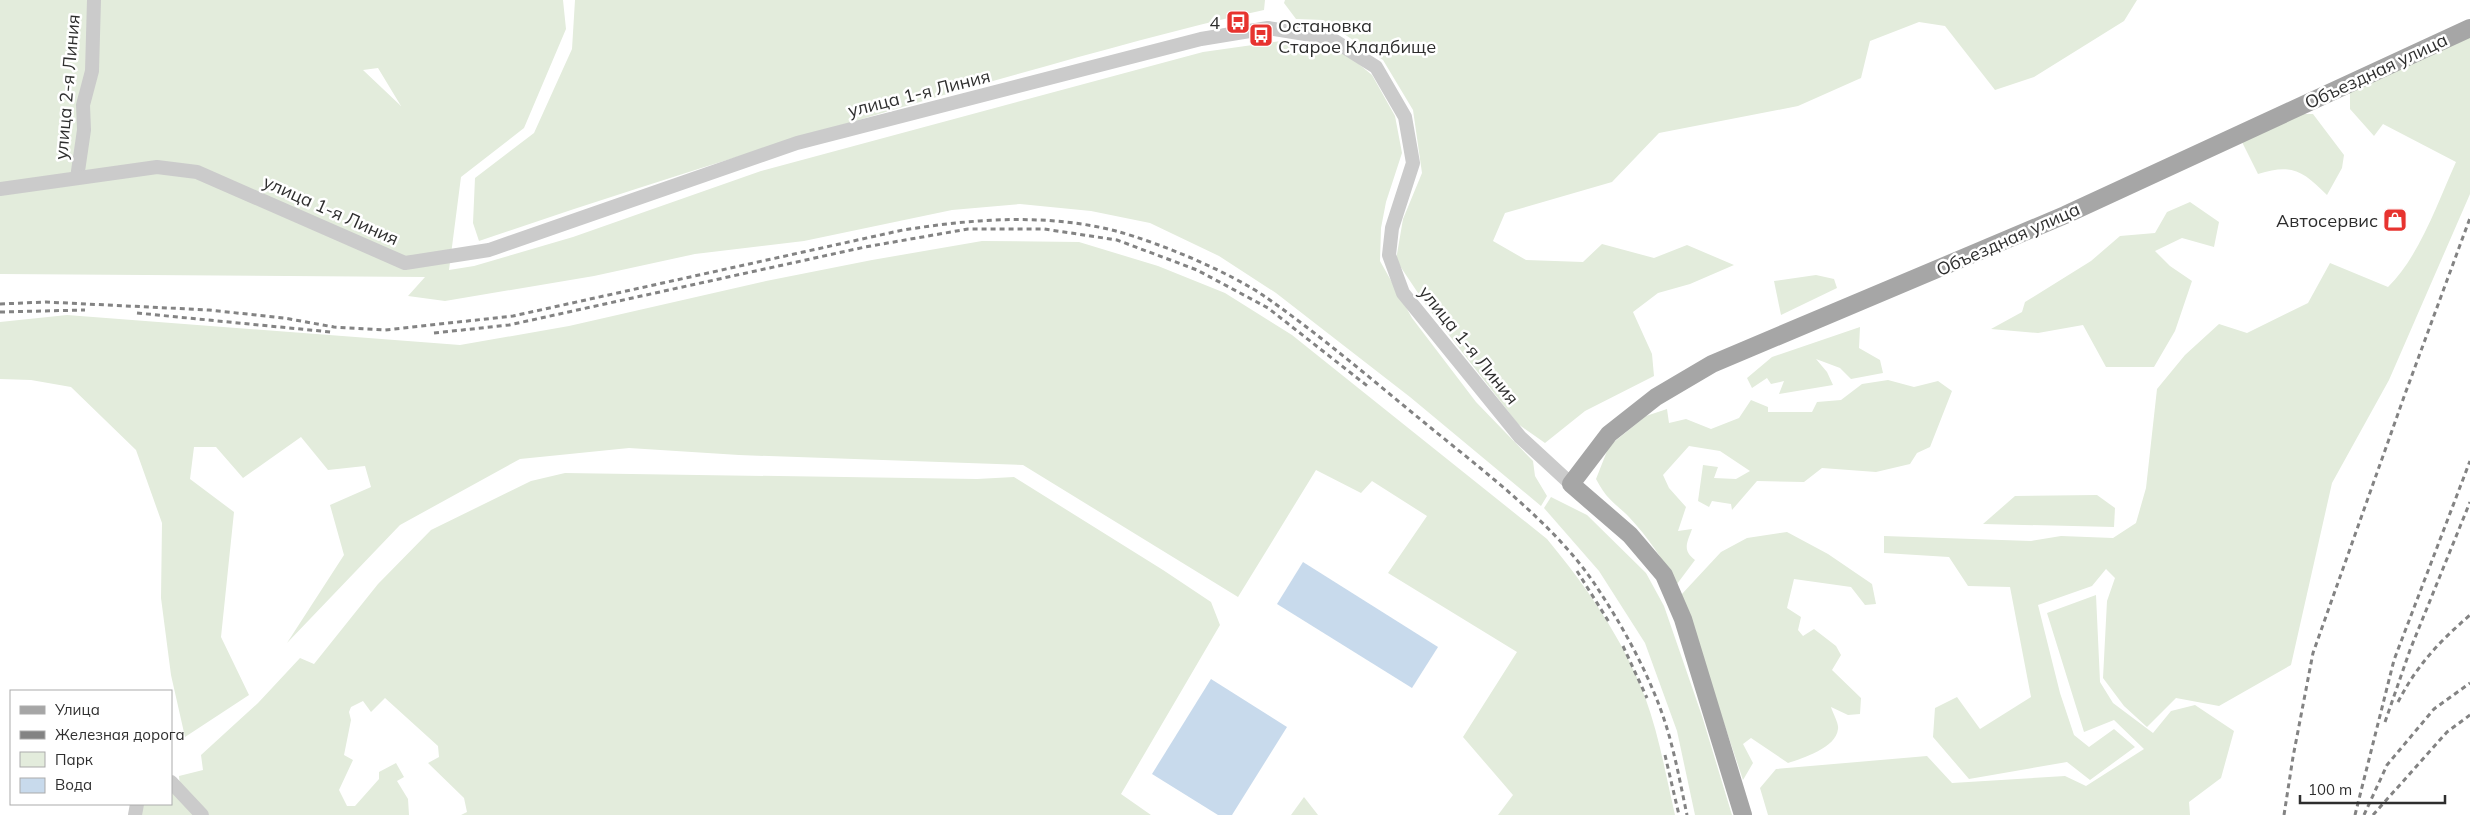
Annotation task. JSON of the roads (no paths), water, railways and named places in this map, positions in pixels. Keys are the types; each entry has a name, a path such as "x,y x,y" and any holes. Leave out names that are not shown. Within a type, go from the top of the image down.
{"main road":[{"name":"Объездная улица","path":"1570,484 1609,434 1656,397 1712,364 2065,215 2470,28"},
{"path":"1570,484 1630,535 1664,575 1683,619 1743,815"}],"street":[{"name":"улица 2-я Линия","path":"77,178 84,130 84,106 92,71 94,0"},
{"name":"улица 1-я Линия","path":"0,189 157,167 198,172 405,263 489,250 797,143 1201,39 1268,28 1330,38 1376,67 1405,117 1413,163 1392,228 1389,255 1403,293 1520,437 1570,484"},
{"path":"172,783 202,815"}],"water":[{"path":"1303,562 1438,647 1412,688 1277,604"},
{"path":"1211,679 1287,727 1232,815 1218,815 1152,774"}],"railway":[{"path":"2284,815 2313,653 2470,218"},
{"path":"0,304 46,302 209,310 284,318 334,327 385,330 513,316 903,230 929,226 983,221 1036,220 1090,225 1134,236 1234,278 1288,313 1474,463 1518,500 1559,540 1578,561 1604,598 1633,647 1649,681 1657,699 1670,740 1687,815"},
{"path":"434,333 509,325 865,247 968,229 1044,229 1117,240 1197,270 1268,308 1370,388"},
{"path":"0,312 85,310"},
{"path":"137,313 331,332"},
{"path":"2355,815 2394,660 2470,461"},
{"path":"2385,722 2410,650 2470,502"},
{"path":"1577,571 1609,622"},
{"path":"2398,702 2421,665 2448,635 2470,615"},
{"path":"1623,646 1647,698"},
{"path":"2364,815 2387,765 2434,709 2470,683"},
{"path":"2373,815 2447,732 2470,715"},
{"path":"1665,755 1679,815"}],"place":[{"name":"4","path":"1238,22"},
{"name":"Остановка Старое Кладбище","path":"1261,35"},
{"name":"Автосервис","path":"2395,220"}]}
